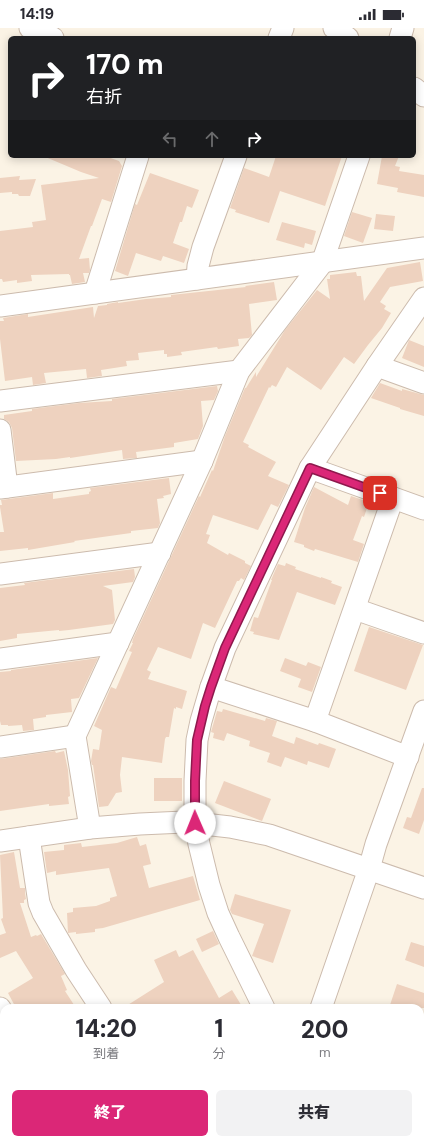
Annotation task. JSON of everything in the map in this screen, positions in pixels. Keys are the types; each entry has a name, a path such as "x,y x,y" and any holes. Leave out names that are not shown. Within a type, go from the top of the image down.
{"street":[{"path":"30,28 48,36"},
{"path":"334,28 345,36"},
{"path":"416,90 424,96"},
{"path":"94,293 135,158"},
{"path":"197,279 198,266 203,247 235,158"},
{"path":"90,828 75,736 202,461 240,370 322,263 358,158"},
{"path":"0,306 424,248"},
{"path":"262,1004 218,913 203,862 195,823 197,740 205,706 225,648 310,468 424,298"},
{"path":"377,366 424,383"},
{"path":"0,401 240,370"},
{"path":"0,430 4,488 202,461"},
{"path":"310,468 424,509"},
{"path":"315,721 393,498"},
{"path":"0,574 160,553"},
{"path":"355,609 424,633"},
{"path":"0,659 118,643"},
{"path":"211,687 315,721 408,757"},
{"path":"322,1004 369,869 376,844 424,711"},
{"path":"0,747 75,736"},
{"path":"0,841 90,828 165,822 195,823 230,827 270,836 424,888"},
{"path":"29,837 39,903 43,913 76,970 98,1004"}],"building":[{"path":"48,158 111,158 119,161 122,166 111,202 102,199 79,259 89,258 89,273 83,273 85,282 72,284 69,274 31,275 32,281 17,283 17,280 3,282 2,279 0,279 0,231 33,227 32,222 46,220 41,185 99,178"},
{"path":"275,158 341,158 325,206 280,191 269,223 235,212 236,210 230,208 244,168 269,177"},
{"path":"382,158 398,158 395,166 400,167 399,171 424,175 424,197 397,192 398,188 377,184"},
{"path":"150,173 199,190 192,208 187,206 173,243 189,249 184,263 163,256 161,261 136,253 128,276 115,271 135,204 137,205"},
{"path":"20,176 19,180 36,179 30,196 19,196 18,194 12,194 12,192 0,193 0,178"},
{"path":"352,212 372,218 363,243 344,236"},
{"path":"376,214 395,216 393,231 374,229"},
{"path":"282,222 316,231 312,245 305,243 304,248 276,240"},
{"path":"420,262 423,281 390,287 380,302 386,306 384,309 391,313 382,328 354,364 344,357 321,390 287,367 276,387 272,385 270,388 269,387 243,442 249,445 248,447 276,462 268,476 289,485 278,507 271,504 258,530 213,515 206,534 210,535 207,543 228,555 229,553 245,561 245,563 251,566 244,580 241,578 237,581 215,628 203,623 191,659 158,647 147,670 151,672 148,679 187,691 182,709 176,707 176,709 174,708 169,737 166,737 165,739 162,763 122,757 120,775 122,792 116,793 108,806 99,807 93,765 91,761 93,749 99,750 102,730 94,726 111,687 116,689 132,652 129,651 133,643 133,639 199,496 200,497 212,470 213,471 225,436 245,388 256,372 256,377 285,330 317,290 330,299 327,279 330,279 330,275 356,272 357,276 361,276 364,301 387,268"},
{"path":"274,282 277,300 249,304 252,335 249,338 238,339 239,346 218,349 217,347 181,352 182,355 167,357 167,354 164,354 164,350 138,353 139,360 126,361 127,366 101,370 102,376 87,378 86,369 44,373 46,383 33,385 32,377 5,381 0,339 0,321 4,321 3,318 28,314 28,317 93,307 94,318 98,306 107,304 171,297 171,295 246,287 245,286"},
{"path":"409,340 424,346 424,367 402,358"},
{"path":"380,383 402,391 402,389 424,395 424,416 371,398"},
{"path":"217,386 218,391 214,400 201,401 203,426 198,439 174,443 174,447 136,452 137,458 123,459 122,450 70,458 16,461 12,428 9,422 4,419 4,415 32,411 32,409 79,403 112,401 112,399"},
{"path":"169,478 171,494 163,496 164,498 157,499 160,523 158,528 131,531 131,533 74,541 75,542 28,550 28,548 0,551 0,532 4,532 0,507 0,505 2,505 1,500 53,493 53,499 89,494 91,491 90,488"},
{"path":"314,487 348,505 351,496 369,502 364,517 362,516 353,540 364,544 358,562 315,549 314,551 304,547 304,545 294,542 305,508"},
{"path":"286,563 296,567 295,569 332,581 331,583 342,587 335,605 297,592 279,640 253,634 254,632 250,631 254,617 258,618 278,564 285,566"},
{"path":"134,569 135,577 133,582 103,586 112,590 115,620 113,624 69,630 17,634 17,638 0,641 0,588 25,585 24,583"},
{"path":"369,627 423,645 406,690 354,671"},
{"path":"98,658 79,698 71,699 72,712 46,715 46,717 33,719 34,730 23,731 22,725 1,725 0,672"},
{"path":"285,658 306,666 308,662 321,667 312,692 298,687 301,679 280,671"},
{"path":"223,709 265,721 266,718 277,721 272,736 294,744 296,737 318,745 319,743 336,749 329,768 308,761 307,765 285,757 281,767 267,762 270,753 249,746 250,741 227,733 224,741 213,738 214,733 211,732 217,711 222,712"},
{"path":"55,751 56,753 64,751 68,770 70,796 68,797 69,804 49,806 49,804 0,811 0,759"},
{"path":"154,778 182,778 182,801 154,801"},
{"path":"224,781 271,799 262,821 215,803"},
{"path":"422,788 424,788 424,820 419,834 403,828 407,817 411,818"},
{"path":"137,837 140,846 146,844 151,864 143,866 149,888 193,876 200,900 95,929 95,932 76,934 76,932 68,933 67,913 73,912 73,908 96,906 110,901 110,898 117,896 109,868 56,875 56,871 47,873 44,852 64,850 64,845 81,843 82,847 117,843"},
{"path":"14,852 20,888 25,888 26,899 24,900 24,903 20,903 31,937 41,934 65,974 61,976 67,990 65,991 73,1004 14,1004 8,993 33,978 16,951 0,958 0,935 6,933 1,919 3,918 0,855"},
{"path":"235,894 291,910 273,963 252,956 264,924 232,914 230,910"},
{"path":"213,931 219,944 202,952 196,939"},
{"path":"411,942 424,946 424,967 405,960"},
{"path":"176,950 179,957 193,950 219,998 232,990 241,1004 129,1004 164,982 154,960"},
{"path":"397,984 424,993 424,1004 390,1004"}],"route":[{"path":"195,823 197,740 211,687 225,648 310,468 380,493"}]}
